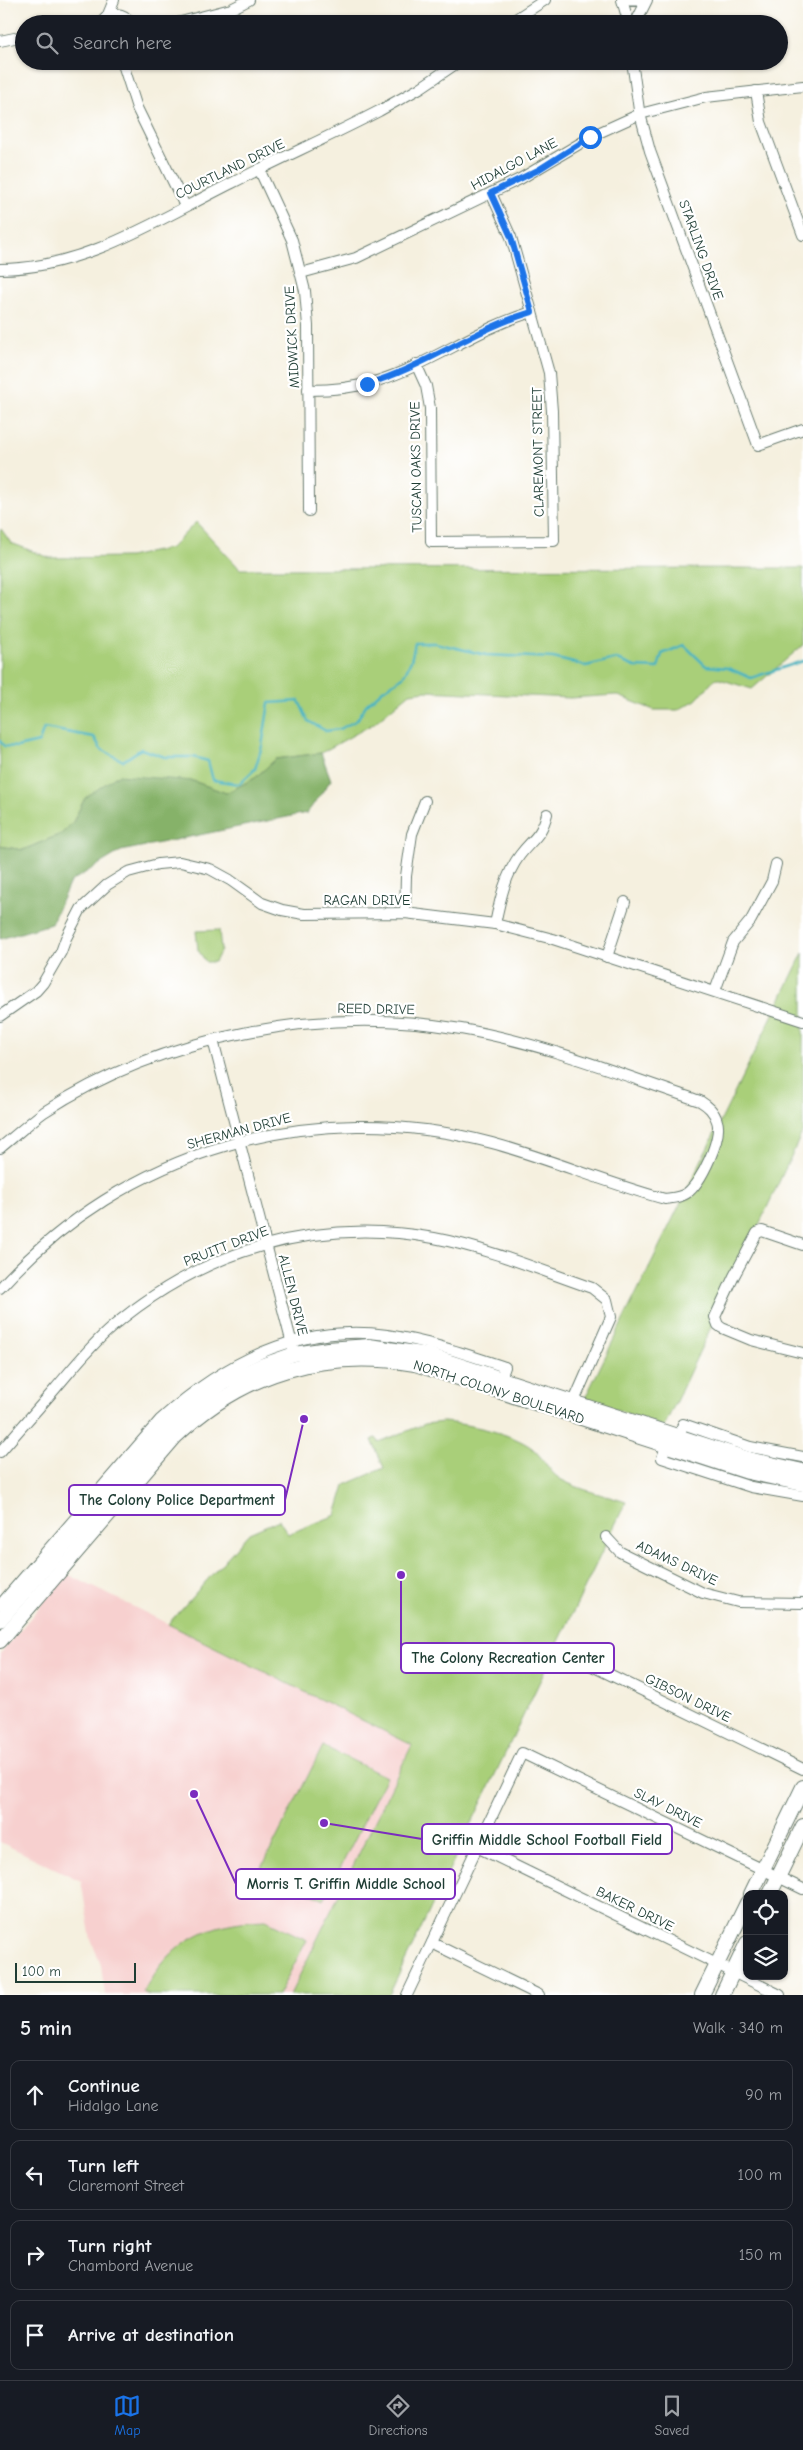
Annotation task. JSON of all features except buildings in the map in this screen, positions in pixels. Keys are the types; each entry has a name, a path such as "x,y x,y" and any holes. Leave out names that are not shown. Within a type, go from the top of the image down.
{"main road":[{"name":"NORTH COLONY BOULEVARD","path":"0,1620 160,1434 190,1407 224,1383 263,1365 294,1355 328,1349 369,1346 428,1355 501,1378 666,1446 748,1472 803,1484"},
{"name":"NORTH COLONY BOULEVARD","path":"0,1641 175,1437 197,1416 224,1396 252,1382 294,1355 330,1361 371,1360 402,1362 679,1436 755,1461 803,1471"},
{"path":"753,1890 803,1787"},
{"path":"772,1890 803,1826"},
{"path":"702,1995 743,1911"},
{"path":"722,1995 743,1951"}],"street":[{"path":"114,0 120,14"},
{"path":"106,15 114,0"},
{"path":"208,15 231,9 249,0"},
{"path":"522,15 545,0"},
{"path":"622,0 626,15"},
{"path":"630,0 640,0"},
{"path":"640,15 647,0"},
{"path":"0,41 15,38"},
{"path":"125,70 137,108 185,206"},
{"name":"COURTLAND DRIVE","path":"0,269 23,269 55,263 115,241 394,103 446,70"},
{"name":"STARLING DRIVE","path":"633,70 640,114 651,154 758,446 803,429"},
{"name":"HIDALGO LANE","path":"302,273 356,258 538,170 596,134 640,114 694,99 803,86"},
{"path":"756,91 761,122 803,235"},
{"name":"MIDWICK DRIVE","path":"259,170 288,232 302,273 308,320 309,511"},
{"name":"CLAREMONT STREET","path":"432,542 554,541 552,396 546,363 511,237 491,193"},
{"path":"308,390 361,386 387,378 510,320 532,312"},
{"name":"TUSCAN OAKS DRIVE","path":"416,364 427,388 430,408 432,542"},
{"path":"405,913 406,876 412,834 425,801"},
{"path":"495,924 509,873 520,856 543,830 547,814"},
{"name":"RAGAN DRIVE","path":"0,1016 36,991 43,983 61,952 72,925 88,901 118,877 146,866 180,862 198,865 230,880 262,902 282,910 304,914 405,913 495,924 553,939 803,1021"},
{"path":"715,991 733,942 755,912 772,881 776,864"},
{"path":"607,957 625,902"},
{"name":"REED DRIVE","path":"0,1148 44,1112 93,1086 166,1054 213,1040 273,1028 324,1022 372,1021 461,1029 504,1038 700,1100 712,1109 719,1131 708,1160"},
{"name":"ALLEN DRIVE","path":"213,1040 294,1355"},
{"name":"SHERMAN DRIVE","path":"0,1288 39,1248 108,1197 185,1159 239,1142 284,1132 326,1126 381,1126 429,1131 492,1143 665,1199 677,1198 688,1192 697,1182 708,1160"},
{"name":"PRUITT DRIVE","path":"0,1452 95,1342 158,1291 184,1276 266,1243 316,1234 359,1231 434,1238 479,1250 592,1288 607,1300 611,1317 571,1408"},
{"path":"803,1245 762,1231 757,1232 716,1312 718,1325 751,1340 803,1353"},
{"path":"0,1605 160,1420 187,1396 220,1372 259,1353 294,1355"},
{"path":"679,1436 683,1424 758,1449 803,1457"},
{"path":"666,1446 662,1458 751,1487 803,1496"},
{"name":"ADAMS DRIVE","path":"606,1537 620,1552 703,1593 738,1602 803,1604"},
{"name":"GIBSON DRIVE","path":"563,1649 578,1659 803,1769"},
{"name":"SLAY DRIVE","path":"478,1848 522,1753 803,1889"},
{"path":"407,1995 478,1848"},
{"name":"BAKER DRIVE","path":"478,1848 780,1995"},
{"path":"432,1943 539,1995"}],"shaded area":[{"path":"67,1574 413,1745 290,1995 105,1995 101,1965 91,1940 81,1881 0,1842 0,1654"}],"green space":[{"path":"196,522 240,569 803,568 803,645 752,689 716,678 696,700 678,710 654,710 616,695 570,698 426,691 410,693 373,724 321,753 276,759 255,778 226,793 193,781 85,798 73,822 61,834 23,850 0,846 1,529 11,543 50,558 129,557 171,548"},
{"path":"321,753 331,780 307,813 121,851 70,882 51,924 0,939 0,846 23,850 61,834 73,822 85,798 118,775 193,781 226,793 255,778 276,759"},
{"path":"219,930 221,950 215,962 206,962 198,950 196,931"},
{"path":"803,953 803,1131 664,1427 585,1398"},
{"path":"443,1422 477,1427 513,1438 532,1448 560,1479 567,1483 626,1502 389,1995 290,1995 412,1745 168,1624 249,1533 279,1520 288,1534 336,1515 345,1485 384,1468 372,1440 376,1438 379,1442 425,1424"},
{"path":"323,1746 386,1777 324,1900 261,1869"},
{"path":"266,1920 307,1940 278,1995 149,1995 143,1992 166,1959 193,1937 226,1925"}],"waterway":[{"path":"0,741 4,746 17,747 39,742 44,728 94,737 101,749 123,761 141,749 165,757 193,757 208,761 213,780 239,784 255,769 262,746 269,703 299,701 308,721 326,731 340,729 357,720 366,705 384,689 403,677 411,661 415,643 435,643 486,655 553,658 586,666 615,659 635,667 658,668 662,654 684,645 706,666 728,668 751,678 803,661"}],"place":[{"name":"The Colony Police Department","path":"304,1419"},
{"name":"The Colony Recreation Center","path":"401,1575"},
{"name":"Morris T. Griffin Middle School","path":"194,1794"},
{"name":"Griffin Middle School Football Field","path":"324,1823"}],"route":[{"path":"367,384 402,371 510,320 532,312 511,237 491,193 538,170 590,137"}]}
